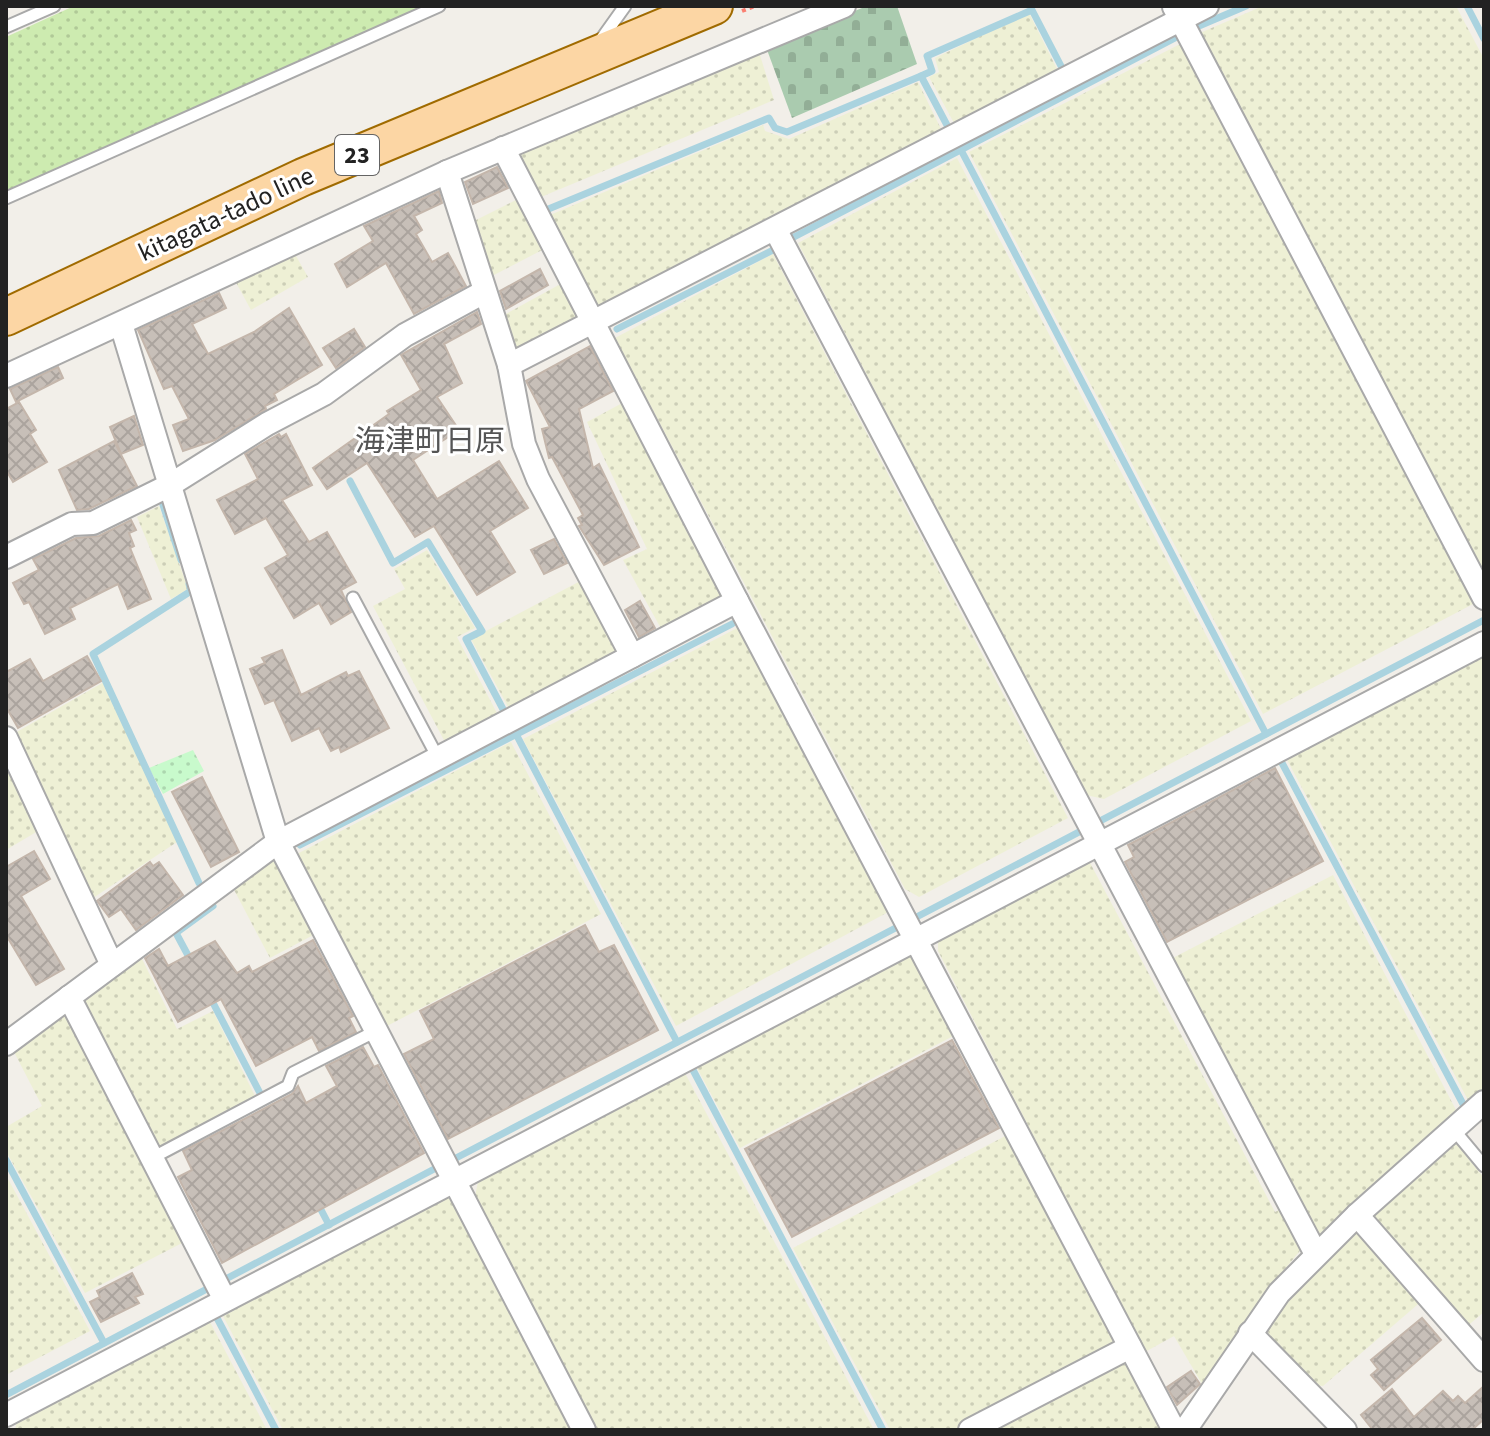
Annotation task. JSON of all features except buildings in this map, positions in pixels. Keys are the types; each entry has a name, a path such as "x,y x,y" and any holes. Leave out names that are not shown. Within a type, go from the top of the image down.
{"main road":[{"name":"kitagata-tado line","path":"6,317 303,177 714,6"}],"street":[{"path":"6,376 447,172 844,6"},
{"path":"509,365 591,320 775,229 1176,12 1207,6"},
{"path":"1176,12 1484,598"},
{"path":"503,148 737,601 1174,1430"},
{"path":"447,172 509,365 524,444 538,479 632,656"},
{"path":"775,229 1316,1254"},
{"path":"6,557 72,524 93,523 170,485 267,424 324,394 405,335 484,292"},
{"path":"121,324 278,842 584,1430"},
{"path":"6,1044 278,842 737,601"},
{"path":"6,1415 220,1289 454,1180 909,927 1093,832 1484,643"},
{"path":"6,738 112,965"},
{"path":"69,997 220,1289"},
{"path":"1185,1430 1279,1293 1357,1215 1484,1102"},
{"path":"1357,1215 1484,1360"},
{"path":"1250,1333 1345,1430"},
{"path":"970,1430 1130,1347"}],"lane":[{"path":"6,27 54,6"},
{"path":"6,198 439,6"},
{"path":"589,57 625,6"},
{"path":"353,598 438,758"},
{"path":"152,1158 288,1086 293,1073 376,1031"},
{"path":"1454,1130 1484,1166"}],"green space":[{"path":"74,6 425,6 6,192 6,37"},
{"path":"867,6 897,6 917,64 792,118 766,47"},
{"path":"1263,6 1456,6 1484,59 1484,576 1200,33"},
{"path":"1029,13 1057,69 954,123 929,77 939,72 935,58"},
{"path":"1186,41 1477,602 1263,714 969,152"},
{"path":"759,52 774,100 541,197 518,157 523,147"},
{"path":"918,82 942,131 604,308 593,302 550,215 763,125 765,131 789,139"},
{"path":"957,158 1251,721 1104,799 1086,795 798,243"},
{"path":"522,197 548,247 492,276 474,221"},
{"path":"292,249 308,277 251,310 233,277"},
{"path":"773,254 1068,818 919,897 905,889 615,338"},
{"path":"566,281 580,318 523,349 513,346 504,315"},
{"path":"626,401 728,597 663,632 623,560 647,549 587,422"},
{"path":"159,506 188,589 171,599 137,517"},
{"path":"427,550 475,628 457,637 499,717 446,744 373,606 405,589 394,569"},
{"path":"586,578 620,653 511,712 471,639"},
{"path":"743,625 892,910 676,1026 523,739"},
{"path":"1484,652 1484,1087 1468,1100 1285,756"},
{"path":"104,682 177,842 93,898 15,733"},
{"path":"511,742 601,914 387,1026 297,854"},
{"path":"6,747 43,828 6,850"},
{"path":"193,750 204,771 163,794 149,768"},
{"path":"270,855 282,860 319,932 270,958 232,886"},
{"path":"1088,859 1275,1212 1283,1208 1304,1246 1269,1288 1205,1389 1174,1336 1145,1352 938,951 938,942"},
{"path":"1333,875 1456,1110 1315,1238 1169,960"},
{"path":"140,955 177,1029 213,1011 256,1098 155,1150 81,996"},
{"path":"906,956 916,957 957,1034 740,1148 696,1066"},
{"path":"58,1014 66,1015 186,1241 85,1293 6,1151 6,1127 42,1106 13,1050"},
{"path":"685,1073 874,1430 598,1430 475,1196 478,1182"},
{"path":"1009,1134 1115,1336 1110,1348 954,1430 890,1430 793,1248"},
{"path":"1454,1141 1484,1178 1484,1312 1465,1328 1372,1223 1372,1211"},
{"path":"6,1175 90,1331 6,1375"},
{"path":"449,1195 460,1200 578,1430 283,1430 223,1316"},
{"path":"1353,1230 1363,1230 1424,1299 1323,1386 1313,1385 1269,1337 1266,1322"},
{"path":"210,1322 267,1430 15,1430 17,1421"},
{"path":"1120,1362 1130,1367 1164,1430 992,1430"}],"waterway":[{"path":"1199,26 1246,6"},
{"path":"1467,6 1484,39"},
{"path":"921,76 932,71 927,56 1032,10 1061,66"},
{"path":"794,237 1175,38"},
{"path":"546,210 769,118 775,128 787,132 921,76 948,127"},
{"path":"961,150 1266,734"},
{"path":"617,329 777,248"},
{"path":"350,481 393,563 428,542 482,631 466,639 505,713"},
{"path":"163,505 181,560"},
{"path":"189,584 191,591 93,654 199,883"},
{"path":"456,1158 1484,620"},
{"path":"300,845 732,624"},
{"path":"516,734 677,1042"},
{"path":"1281,761 1463,1104"},
{"path":"191,961 176,933 213,906"},
{"path":"210,997 261,1095"},
{"path":"693,1070 883,1430"},
{"path":"6,1160 104,1343"},
{"path":"6,1395 438,1167"},
{"path":"318,1204 329,1225"},
{"path":"217,1318 276,1430"}],"district":[{"name":"海津町日原","path":"430,441"}]}
